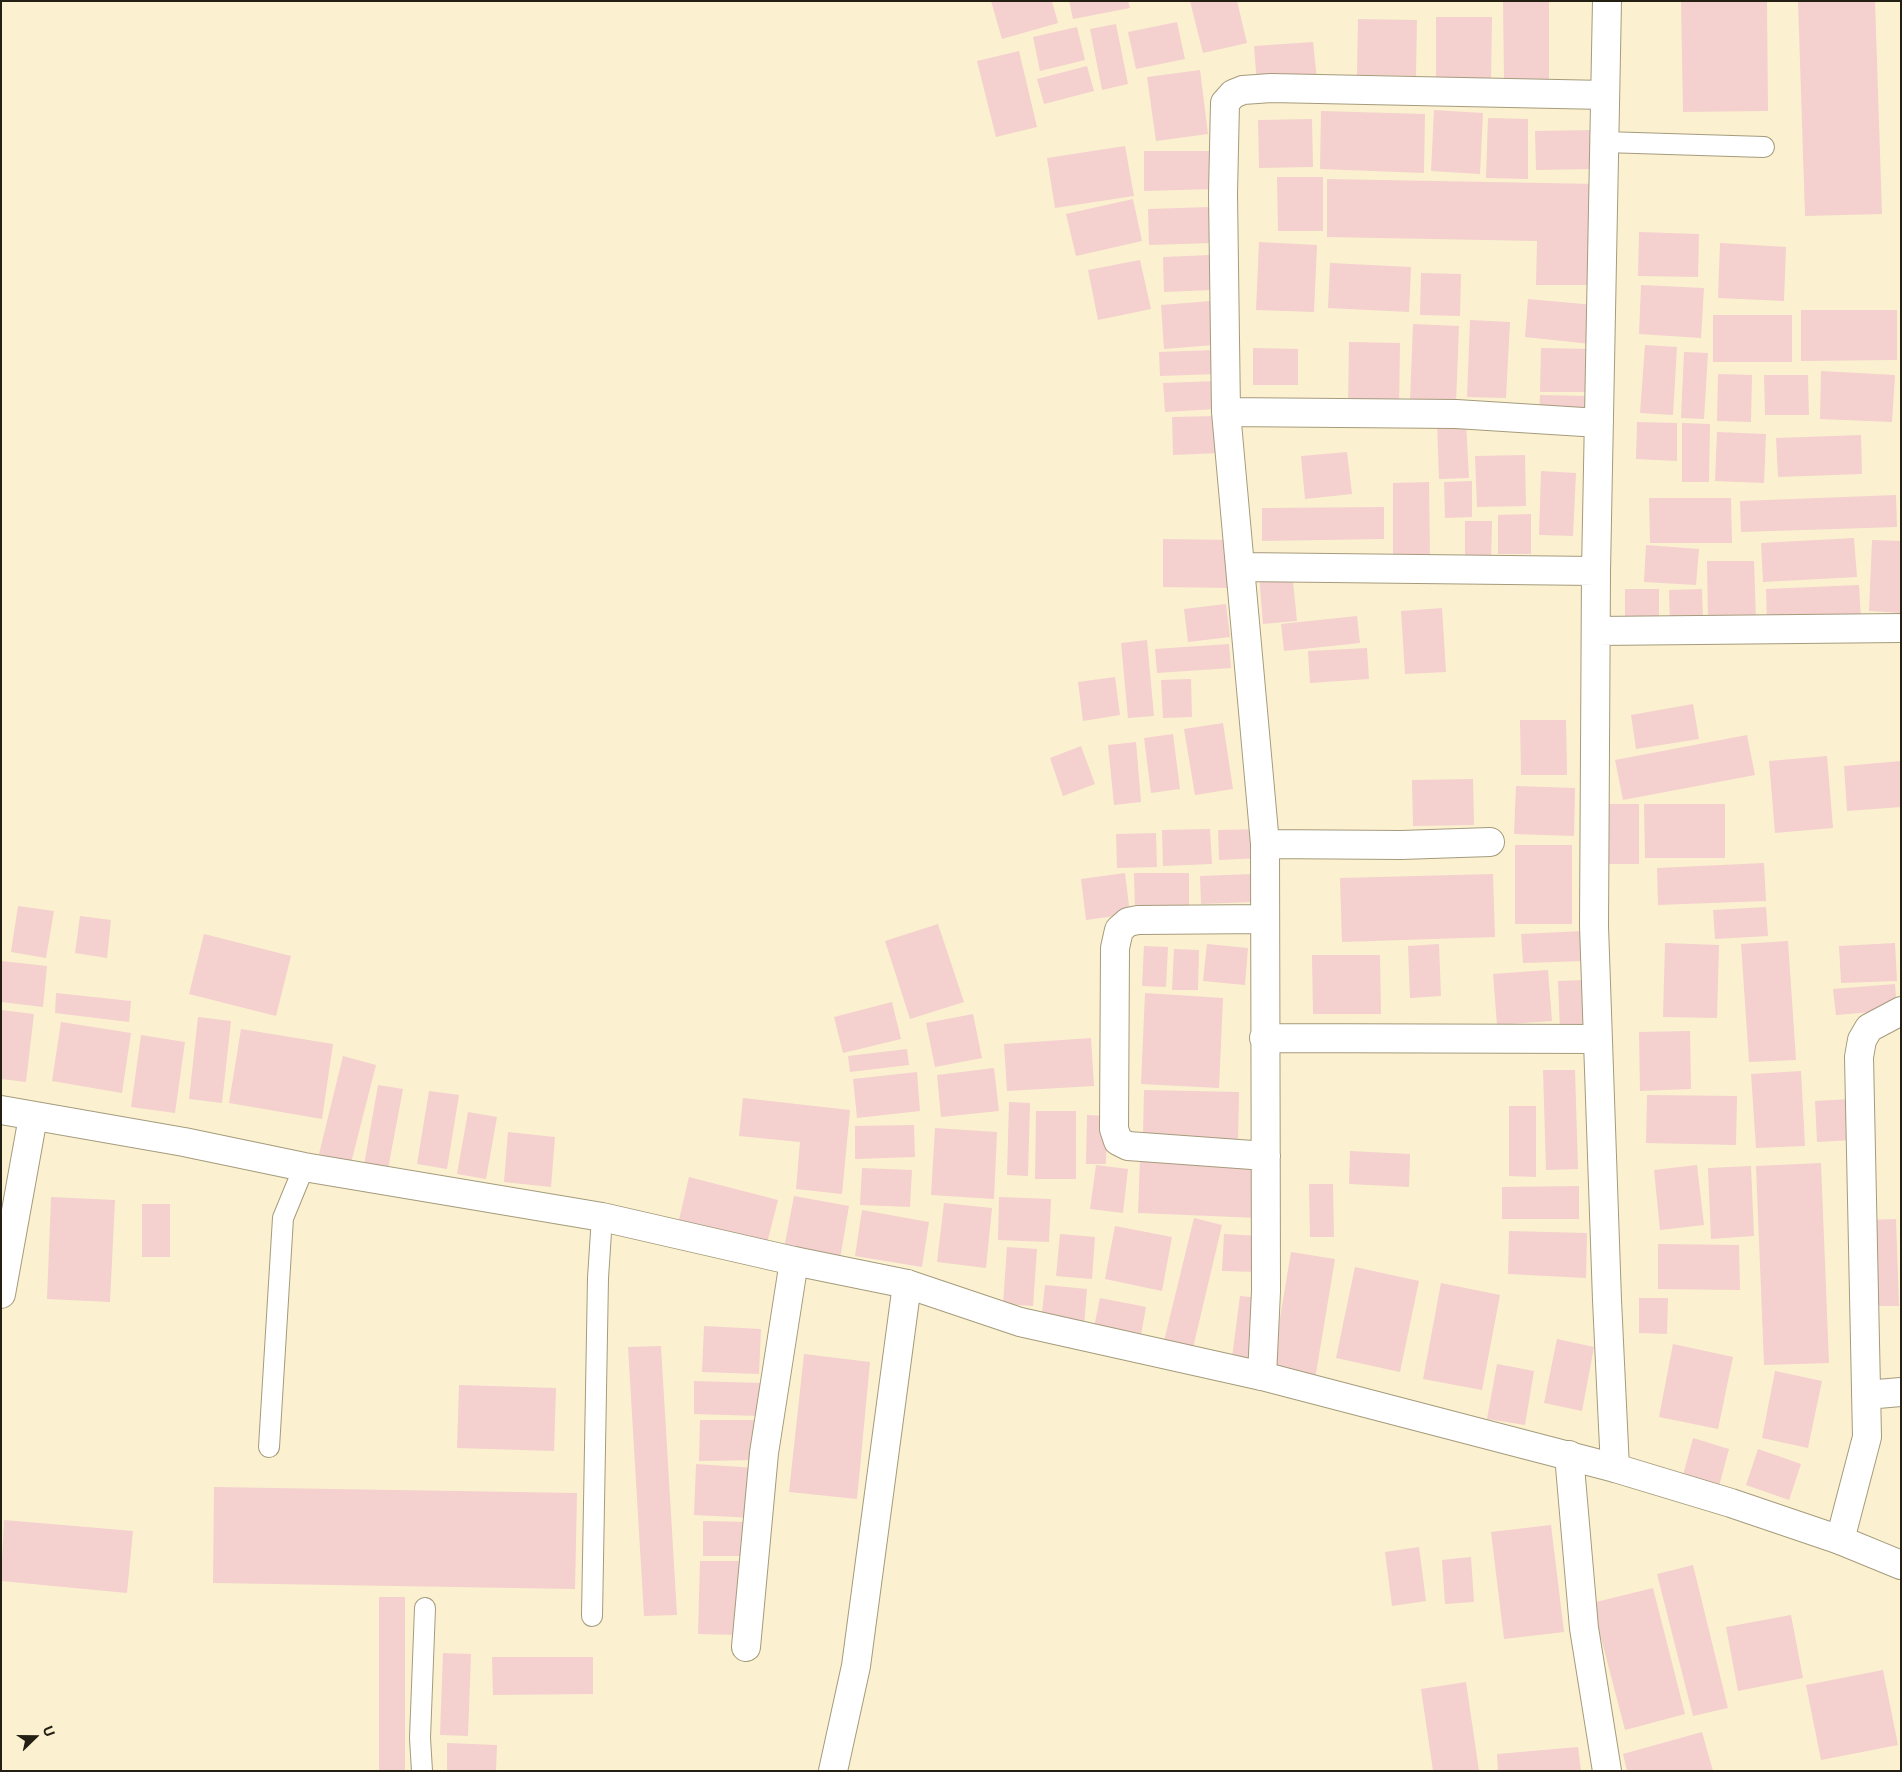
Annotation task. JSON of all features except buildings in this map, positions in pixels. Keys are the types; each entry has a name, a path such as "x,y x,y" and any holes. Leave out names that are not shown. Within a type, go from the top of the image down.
{"street":[{"path":"1607,1 1596,571 1594,926 1615,1468"},
{"path":"1262,1376 1266,1291 1265,844 1226,412 1223,185 1225,103 1233,94 1243,90 1271,88 1605,95"},
{"path":"1226,412 1456,414 1599,423"},
{"path":"1241,567 1596,571"},
{"path":"1597,631 1901,628"},
{"path":"1265,844 1401,845 1490,842"},
{"path":"1265,919 1138,920 1128,922 1118,930 1115,948 1114,1129 1118,1142 1128,1146 1266,1156"},
{"path":"1840,1540 1867,1437 1859,1057 1862,1040 1869,1028 1901,1011"},
{"path":"1264,1038 1598,1039"},
{"path":"1,1110 184,1142 304,1167 602,1217 794,1261 907,1284 1020,1322 1262,1376 1615,1468 1731,1502 1840,1540 1901,1565"},
{"path":"1,1294 33,1117"},
{"path":"746,1647 764,1454 794,1261"},
{"path":"833,1771 856,1666 907,1284"},
{"path":"1866,1395 1901,1392"},
{"path":"1569,1455 1584,1628 1608,1771"}],"lane":[{"path":"1604,142 1764,147"},
{"path":"269,1447 283,1218 304,1167"},
{"path":"592,1616 598,1278 602,1217"},
{"path":"422,1771 420,1738 425,1608"}]}
